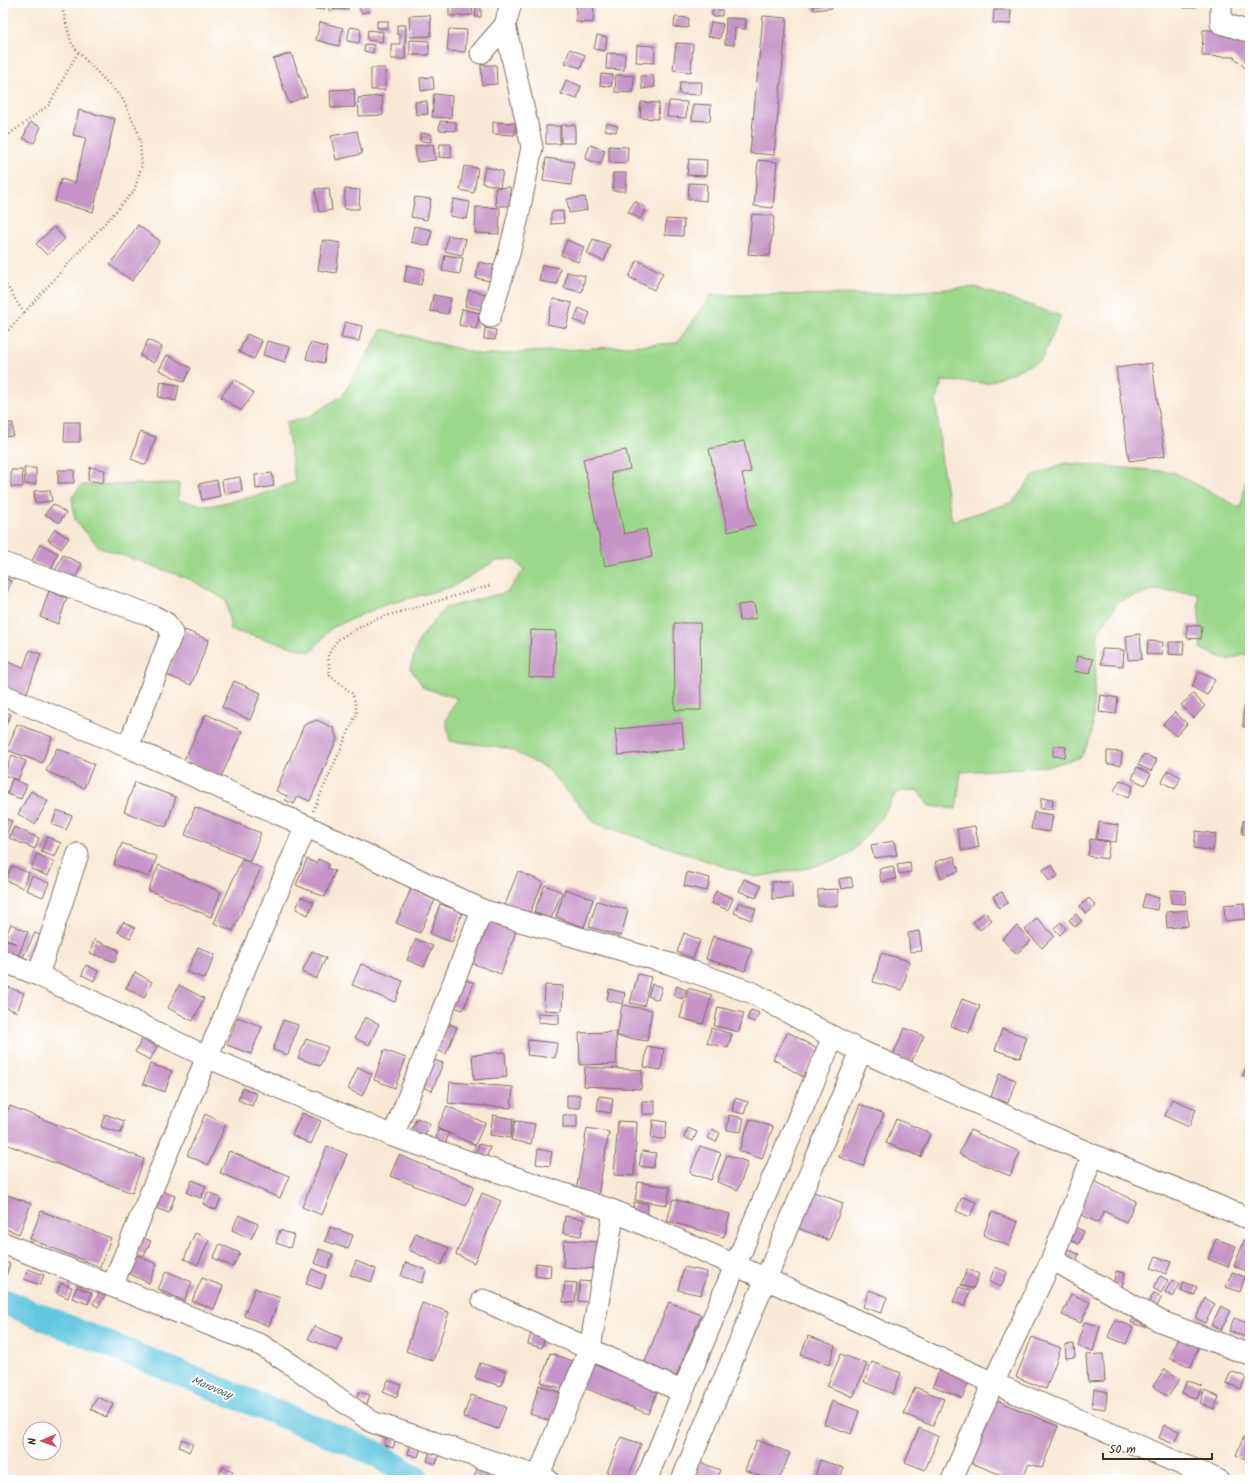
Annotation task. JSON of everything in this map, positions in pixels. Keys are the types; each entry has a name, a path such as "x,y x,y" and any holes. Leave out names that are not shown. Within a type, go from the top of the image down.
{"street":[{"path":"481,53 505,26 511,3"},
{"path":"1221,3 1221,23 1250,32"},
{"path":"490,317 510,250 532,147 505,26"},
{"path":"3,563 154,616 166,623 172,633 128,747"},
{"path":"3,695 128,747 306,826 482,910 671,964 753,993 833,1038 861,1051 1093,1155 1250,1219"},
{"path":"112,1286 207,1057 306,826"},
{"path":"38,976 78,854"},
{"path":"393,1136 482,910"},
{"path":"3,961 38,976 207,1057 393,1136 614,1211 992,1383 1218,1480"},
{"path":"646,1480 735,1266 833,1038"},
{"path":"682,1480 861,1051"},
{"path":"952,1480 992,1383 1052,1259 1093,1155"},
{"path":"3,1243 261,1345 292,1365 372,1422 543,1479 590,1348 614,1211"},
{"path":"1052,1259 1160,1321 1250,1355"},
{"path":"483,1300 683,1392"}],"path":[{"path":"3,336 134,191 142,165 139,134 122,98 78,52 71,42 61,3"},
{"path":"3,139 49,104 78,52"},
{"path":"3,283 24,313"},
{"path":"306,826 357,713 353,694 330,676 328,655 337,640 373,620 492,585"}],"green space":[{"path":"976,287 1061,316 1041,360 988,383 942,381 936,400 942,465 952,521 1013,502 1034,475 1065,463 1173,472 1241,508 1250,455 1250,653 1227,660 1201,649 1198,593 1154,590 1119,601 1098,632 1092,734 1081,757 1050,766 961,772 956,809 929,806 917,790 897,792 880,819 849,855 809,868 755,877 595,823 546,768 507,748 450,741 446,720 457,698 424,688 410,668 419,640 445,608 507,592 524,570 514,559 495,561 452,587 384,605 331,628 311,652 231,630 226,600 189,579 99,547 75,520 72,497 82,485 179,483 178,500 209,506 259,495 295,482 286,422 309,417 343,395 382,329 483,355 677,343 711,295 890,294"}],"building":[{"path":"316,3 326,3 324,10 315,9"},
{"path":"328,3 337,3 337,9 329,11"},
{"path":"338,3 348,3 348,10 337,9"},
{"path":"449,3 472,3 473,15 449,16"},
{"path":"814,3 832,3 832,8 813,10"},
{"path":"1184,3 1194,3 1195,7 1184,8"},
{"path":"369,4 370,11 361,13 359,6"},
{"path":"476,5 481,5 481,17 475,17"},
{"path":"576,6 594,7 593,23 576,22"},
{"path":"712,10 722,10 722,16 712,16"},
{"path":"994,10 1011,10 1010,24 993,23"},
{"path":"430,15 431,36 410,37 409,16"},
{"path":"763,16 787,18 774,155 750,153"},
{"path":"675,17 689,18 688,28 674,27"},
{"path":"726,18 746,19 745,29 735,28 734,45 725,44"},
{"path":"377,21 388,21 388,28 377,28"},
{"path":"320,22 343,28 339,46 316,40"},
{"path":"711,22 723,24 720,39 708,36"},
{"path":"397,25 406,25 405,59 391,59 391,44 400,44 400,34 397,34"},
{"path":"350,27 361,29 359,43 347,41"},
{"path":"449,29 467,30 465,52 447,51"},
{"path":"368,30 383,32 382,42 367,40"},
{"path":"1203,30 1239,30 1250,39 1250,73 1234,57 1202,56"},
{"path":"597,35 607,37 605,51 594,49"},
{"path":"410,40 429,41 429,55 410,55"},
{"path":"676,43 693,44 691,72 673,70"},
{"path":"365,44 374,45 373,53 364,51"},
{"path":"637,45 655,46 654,63 636,62"},
{"path":"570,49 585,55 581,68 565,63"},
{"path":"291,53 307,96 289,103 273,59"},
{"path":"607,53 625,54 624,70 606,69"},
{"path":"481,65 496,65 497,84 482,85"},
{"path":"371,68 385,68 385,90 371,90"},
{"path":"601,74 613,75 611,87 600,85"},
{"path":"616,75 634,76 633,93 615,92"},
{"path":"653,75 655,87 642,89 641,76"},
{"path":"433,77 434,89 421,91 420,78"},
{"path":"566,80 581,86 577,99 561,94"},
{"path":"680,82 702,82 701,95 679,94"},
{"path":"354,89 355,107 331,108 330,90"},
{"path":"434,94 452,96 451,118 432,117"},
{"path":"382,96 383,115 359,116 358,98"},
{"path":"427,101 428,114 416,115 415,102"},
{"path":"669,101 687,102 686,118 667,117"},
{"path":"641,102 659,103 658,119 640,118"},
{"path":"693,104 711,105 710,121 692,120"},
{"path":"79,110 115,119 93,212 55,202 61,179 75,183 86,138 73,135"},
{"path":"440,121 456,122 456,131 439,130"},
{"path":"30,122 41,127 34,143 23,138"},
{"path":"493,122 515,123 515,135 493,134"},
{"path":"607,123 618,126 616,132 605,130"},
{"path":"561,125 575,125 575,143 561,143"},
{"path":"546,126 560,126 560,144 546,144"},
{"path":"357,131 362,154 336,160 331,136"},
{"path":"420,133 431,134 431,142 420,141"},
{"path":"433,144 435,160 417,162 415,146"},
{"path":"440,144 451,144 451,158 439,157"},
{"path":"590,145 605,150 601,164 585,159"},
{"path":"609,146 628,147 627,163 609,162"},
{"path":"546,158 574,162 571,185 543,181"},
{"path":"689,159 707,160 706,176 687,175"},
{"path":"758,160 777,162 773,208 754,206"},
{"path":"464,166 478,168 474,193 460,190"},
{"path":"485,167 503,171 500,187 482,183"},
{"path":"613,173 626,173 626,191 613,191"},
{"path":"689,183 707,184 706,201 688,199"},
{"path":"510,187 511,206 496,206 495,188"},
{"path":"329,188 332,210 319,212 315,189"},
{"path":"345,189 360,190 359,209 344,209"},
{"path":"415,197 431,199 427,220 411,217"},
{"path":"585,197 587,210 569,213 567,199"},
{"path":"453,199 470,202 467,219 450,216"},
{"path":"635,201 646,208 640,219 628,212"},
{"path":"476,207 500,208 499,234 475,233"},
{"path":"563,211 564,223 551,224 551,212"},
{"path":"752,214 774,216 770,256 748,254"},
{"path":"666,219 684,220 683,236 665,235"},
{"path":"138,225 160,241 132,281 110,265"},
{"path":"414,226 432,230 429,246 411,242"},
{"path":"54,227 65,239 47,255 36,244"},
{"path":"448,235 466,239 462,255 445,251"},
{"path":"593,239 610,245 604,261 587,254"},
{"path":"323,240 340,243 336,273 318,270"},
{"path":"567,240 584,247 578,262 561,255"},
{"path":"445,255 463,258 460,274 442,271"},
{"path":"637,260 663,273 654,290 629,277"},
{"path":"479,262 497,266 494,282 476,278"},
{"path":"407,265 425,269 421,285 404,281"},
{"path":"542,265 560,268 557,284 539,281"},
{"path":"567,272 585,276 582,292 564,288"},
{"path":"469,290 486,294 483,310 465,306"},
{"path":"433,295 451,298 448,314 430,311"},
{"path":"553,299 572,303 566,328 547,324"},
{"path":"579,308 590,313 585,325 574,320"},
{"path":"462,309 480,313 476,329 459,325"},
{"path":"345,322 362,326 359,341 341,338"},
{"path":"485,328 496,330 495,340 484,339"},
{"path":"247,334 262,341 254,359 239,352"},
{"path":"148,340 162,347 154,363 140,356"},
{"path":"267,341 290,347 285,362 263,355"},
{"path":"310,343 327,347 324,363 306,359"},
{"path":"167,355 191,368 184,382 159,370"},
{"path":"1152,363 1165,456 1129,461 1116,368"},
{"path":"234,379 254,393 241,411 221,397"},
{"path":"161,382 179,385 176,401 158,397"},
{"path":"65,422 80,422 80,442 64,442"},
{"path":"3,423 13,423 13,436 3,437"},
{"path":"140,432 156,437 146,465 131,459"},
{"path":"744,441 751,472 742,474 755,525 728,532 709,449"},
{"path":"626,450 630,469 611,473 624,534 646,529 652,557 605,566 583,459"},
{"path":"90,467 105,470 103,483 88,480"},
{"path":"24,468 36,468 36,484 25,484"},
{"path":"11,470 22,470 23,487 11,487"},
{"path":"58,470 74,470 74,483 58,483"},
{"path":"272,473 274,486 256,489 255,475"},
{"path":"240,477 242,491 224,494 222,480"},
{"path":"217,480 220,496 202,500 199,484"},
{"path":"50,490 52,501 35,503 34,491"},
{"path":"53,504 66,513 59,523 45,514"},
{"path":"55,529 69,538 61,549 48,540"},
{"path":"40,544 58,553 51,570 32,561"},
{"path":"63,555 82,564 74,580 55,571"},
{"path":"3,577 11,581 3,601"},
{"path":"49,591 67,598 58,624 40,617"},
{"path":"754,603 757,618 740,621 738,605"},
{"path":"674,623 700,623 701,710 675,710"},
{"path":"1187,625 1202,626 1201,639 1187,638"},
{"path":"185,630 209,640 191,685 167,675"},
{"path":"531,630 556,631 554,678 529,677"},
{"path":"1140,634 1142,659 1128,660 1126,636"},
{"path":"1148,641 1163,642 1162,655 1147,654"},
{"path":"1169,642 1184,642 1183,655 1169,654"},
{"path":"1102,649 1124,650 1123,666 1101,664"},
{"path":"30,650 41,654 25,698 3,690 3,660 23,668"},
{"path":"1077,656 1093,659 1090,674 1074,671"},
{"path":"1199,672 1215,680 1207,695 1192,687"},
{"path":"234,681 261,693 250,720 222,707"},
{"path":"1193,694 1205,706 1194,718 1181,705"},
{"path":"1101,695 1118,698 1116,714 1099,712"},
{"path":"1244,706 1250,706 1250,727 1243,727"},
{"path":"3,711 11,714 3,731"},
{"path":"1175,712 1187,724 1176,736 1163,724"},
{"path":"206,714 242,731 221,777 184,760"},
{"path":"317,720 333,728 337,739 310,801 298,796 294,804 285,800 287,796 276,791 304,725"},
{"path":"682,723 684,749 618,755 615,729"},
{"path":"17,724 52,737 42,763 7,750"},
{"path":"1053,746 1066,747 1065,757 1053,756"},
{"path":"57,748 94,764 84,788 46,771"},
{"path":"1107,751 1122,752 1121,765 1107,764"},
{"path":"1144,754 1157,760 1151,771 1138,765"},
{"path":"12,755 26,761 18,780 4,775"},
{"path":"1137,767 1151,774 1145,785 1132,779"},
{"path":"1168,770 1181,777 1175,789 1162,782"},
{"path":"12,779 27,785 21,799 7,794"},
{"path":"1120,780 1133,786 1128,798 1114,791"},
{"path":"135,782 176,797 166,827 124,812"},
{"path":"31,791 48,801 35,824 18,814"},
{"path":"1041,798 1053,799 1052,809 1040,809"},
{"path":"195,807 261,833 250,861 185,835"},
{"path":"57,810 72,816 66,830 52,824"},
{"path":"1034,812 1053,815 1050,832 1031,829"},
{"path":"3,818 12,821 6,835 3,834"},
{"path":"1243,821 1250,821 1250,834 1242,834"},
{"path":"1099,822 1118,825 1116,842 1096,839"},
{"path":"975,826 979,847 962,851 957,829"},
{"path":"14,827 39,838 35,849 9,838"},
{"path":"1196,831 1216,834 1213,851 1194,848"},
{"path":"47,837 61,843 55,857 41,852"},
{"path":"1090,839 1110,842 1107,859 1088,856"},
{"path":"894,841 897,855 874,858 871,845"},
{"path":"122,843 157,857 149,877 114,864"},
{"path":"37,854 54,862 48,876 31,869"},
{"path":"954,856 959,871 941,878 935,862"},
{"path":"242,859 261,868 233,931 214,923"},
{"path":"307,859 316,863 318,859 329,864 327,868 335,871 325,897 296,885"},
{"path":"910,862 911,872 899,874 897,864"},
{"path":"159,865 221,892 211,917 148,890"},
{"path":"1052,865 1058,876 1049,881 1043,870"},
{"path":"12,866 29,873 23,888 5,880"},
{"path":"893,866 896,879 881,882 879,869"},
{"path":"518,871 543,882 529,915 505,905"},
{"path":"687,872 710,878 707,891 684,886"},
{"path":"32,876 49,883 43,897 26,890"},
{"path":"851,877 853,887 841,889 839,879"},
{"path":"744,879 761,886 756,898 739,891"},
{"path":"792,881 792,898 772,899 772,882"},
{"path":"545,885 562,892 551,919 534,912"},
{"path":"411,889 435,900 420,933 396,923"},
{"path":"565,889 593,899 584,927 556,917"},
{"path":"838,889 838,906 818,906 818,890"},
{"path":"1171,890 1186,891 1185,904 1171,903"},
{"path":"716,891 733,898 728,910 711,903"},
{"path":"1002,892 1008,903 999,908 993,896"},
{"path":"1145,894 1159,898 1157,910 1142,907"},
{"path":"301,897 314,902 308,915 296,909"},
{"path":"1089,898 1096,906 1086,914 1080,906"},
{"path":"597,901 628,910 621,936 589,927"},
{"path":"739,902 756,909 751,920 734,913"},
{"path":"1244,903 1246,919 1225,921 1224,905"},
{"path":"440,904 462,912 452,942 430,934"},
{"path":"1187,910 1188,926 1167,928 1166,912"},
{"path":"985,912 992,920 980,930 973,922"},
{"path":"1076,914 1082,921 1075,927 1069,920"},
{"path":"1037,918 1054,936 1042,948 1025,930"},
{"path":"481,919 516,931 501,974 466,961"},
{"path":"123,922 135,928 130,938 118,932"},
{"path":"1061,922 1066,929 1060,935 1054,928"},
{"path":"11,924 28,932 16,961 3,955 4,939 16,944 5,938"},
{"path":"1017,926 1031,941 1016,954 1002,939"},
{"path":"919,931 922,951 910,952 908,933"},
{"path":"35,933 46,938 35,963 23,957"},
{"path":"684,933 700,940 693,958 677,952"},
{"path":"713,936 752,948 745,971 706,959"},
{"path":"416,939 433,946 424,967 407,960"},
{"path":"94,940 119,950 115,962 90,953"},
{"path":"198,947 215,955 205,979 187,972"},
{"path":"312,951 326,958 316,979 302,972"},
{"path":"881,953 910,961 902,990 873,982"},
{"path":"361,964 403,981 395,1002 352,985"},
{"path":"86,965 98,971 94,981 82,975"},
{"path":"135,972 152,982 144,998 126,988"},
{"path":"638,974 651,977 644,1006 630,1003"},
{"path":"459,977 474,983 463,1010 448,1005"},
{"path":"652,984 662,987 658,1000 648,996"},
{"path":"179,985 204,998 193,1021 168,1008"},
{"path":"545,985 563,986 562,1011 544,1010"},
{"path":"677,986 686,990 682,999 673,995"},
{"path":"8,987 24,993 17,1012 3,1006 3,1000"},
{"path":"688,988 712,995 703,1024 680,1018"},
{"path":"609,989 625,993 623,1004 607,1000"},
{"path":"962,999 980,1006 969,1033 951,1026"},
{"path":"622,1005 652,1010 647,1041 617,1036"},
{"path":"718,1007 744,1013 739,1032 714,1026"},
{"path":"751,1010 759,1013 755,1022 747,1019"},
{"path":"538,1013 559,1014 559,1024 538,1022"},
{"path":"238,1017 262,1027 251,1054 227,1045"},
{"path":"365,1017 379,1024 369,1045 355,1038"},
{"path":"283,1020 298,1025 288,1055 273,1050"},
{"path":"442,1021 457,1027 446,1054 432,1048"},
{"path":"711,1028 732,1034 728,1048 707,1043"},
{"path":"905,1028 924,1036 911,1063 893,1055"},
{"path":"1002,1029 1027,1037 1020,1058 995,1050"},
{"path":"616,1032 617,1064 580,1065 579,1033"},
{"path":"788,1032 819,1050 803,1077 773,1059"},
{"path":"142,1039 157,1047 150,1060 135,1052"},
{"path":"306,1039 328,1047 320,1066 298,1058"},
{"path":"528,1040 557,1043 555,1058 527,1055"},
{"path":"647,1046 664,1049 661,1070 644,1067"},
{"path":"384,1050 406,1058 395,1088 374,1080"},
{"path":"505,1052 507,1077 474,1080 472,1055"},
{"path":"428,1058 443,1063 432,1091 418,1085"},
{"path":"150,1064 172,1071 165,1092 143,1084"},
{"path":"358,1067 372,1074 362,1096 348,1089"},
{"path":"585,1067 642,1070 641,1089 584,1086"},
{"path":"1247,1067 1250,1069 1250,1079 1242,1075"},
{"path":"999,1074 1016,1080 1008,1103 991,1097"},
{"path":"450,1082 513,1087 511,1108 448,1103"},
{"path":"243,1088 257,1094 252,1106 238,1100"},
{"path":"567,1095 580,1095 580,1108 567,1108"},
{"path":"599,1096 613,1098 611,1113 597,1111"},
{"path":"735,1098 748,1102 744,1114 732,1111"},
{"path":"1172,1099 1196,1109 1189,1127 1165,1116"},
{"path":"642,1101 655,1101 655,1114 642,1114"},
{"path":"860,1104 884,1114 863,1166 839,1157"},
{"path":"10,1106 144,1159 132,1193 3,1143 3,1120"},
{"path":"447,1106 485,1123 475,1145 437,1128"},
{"path":"302,1113 321,1121 311,1144 292,1135"},
{"path":"105,1114 124,1121 121,1133 101,1127"},
{"path":"205,1114 226,1124 208,1165 187,1155"},
{"path":"493,1115 513,1119 510,1138 490,1135"},
{"path":"563,1115 577,1115 577,1128 563,1128"},
{"path":"729,1115 744,1118 741,1132 727,1130"},
{"path":"417,1118 430,1124 424,1137 411,1131"},
{"path":"750,1119 773,1127 762,1159 739,1151"},
{"path":"896,1119 930,1133 921,1157 886,1143"},
{"path":"653,1120 667,1122 665,1139 651,1138"},
{"path":"515,1121 535,1124 531,1144 511,1140"},
{"path":"618,1121 637,1122 634,1176 614,1175"},
{"path":"587,1128 609,1132 598,1195 576,1191"},
{"path":"688,1128 697,1132 693,1141 684,1137"},
{"path":"712,1129 720,1133 716,1142 708,1138"},
{"path":"438,1130 449,1133 445,1146 435,1143"},
{"path":"970,1130 1020,1152 1010,1176 959,1154"},
{"path":"479,1144 490,1147 486,1159 475,1156"},
{"path":"327,1146 347,1154 322,1215 302,1207"},
{"path":"700,1146 721,1153 711,1180 690,1173"},
{"path":"538,1149 552,1152 550,1166 536,1164"},
{"path":"229,1151 289,1176 280,1198 220,1173"},
{"path":"642,1151 656,1153 653,1168 639,1166"},
{"path":"399,1155 474,1186 466,1206 390,1176"},
{"path":"727,1155 748,1162 738,1190 717,1182"},
{"path":"192,1180 206,1186 201,1198 187,1193"},
{"path":"1094,1181 1136,1201 1126,1222 1104,1211 1098,1223 1078,1213"},
{"path":"638,1182 670,1187 667,1205 635,1200"},
{"path":"809,1190 843,1203 829,1240 795,1227"},
{"path":"162,1191 175,1196 169,1213 156,1208"},
{"path":"208,1192 221,1198 216,1210 203,1204"},
{"path":"3,1193 31,1204 19,1234 3,1228"},
{"path":"482,1193 501,1201 474,1263 456,1254"},
{"path":"962,1197 976,1202 970,1217 956,1211"},
{"path":"673,1199 730,1214 724,1237 667,1221"},
{"path":"634,1202 648,1204 646,1218 632,1216"},
{"path":"41,1211 111,1238 100,1267 30,1239"},
{"path":"992,1212 1018,1222 1009,1246 983,1235"},
{"path":"239,1215 258,1224 251,1239 232,1230"},
{"path":"565,1216 584,1219 581,1236 563,1233"},
{"path":"1069,1225 1084,1231 1079,1244 1064,1238"},
{"path":"330,1227 353,1235 348,1249 325,1241"},
{"path":"280,1230 294,1235 290,1248 276,1243"},
{"path":"195,1233 209,1240 198,1265 184,1259"},
{"path":"416,1233 449,1248 441,1265 409,1250"},
{"path":"137,1235 151,1241 144,1256 130,1250"},
{"path":"1216,1239 1236,1246 1228,1267 1208,1259"},
{"path":"1245,1239 1250,1242 1250,1262 1246,1271 1234,1266"},
{"path":"564,1240 602,1242 600,1269 563,1267"},
{"path":"220,1244 240,1253 233,1267 213,1258"},
{"path":"1064,1248 1079,1254 1074,1267 1059,1261"},
{"path":"319,1249 333,1254 328,1268 314,1263"},
{"path":"136,1255 157,1264 149,1283 128,1273"},
{"path":"1156,1256 1171,1262 1166,1274 1151,1268"},
{"path":"3,1261 10,1264 6,1275 3,1274"},
{"path":"356,1261 376,1269 371,1282 350,1275"},
{"path":"406,1262 426,1270 422,1283 401,1276"},
{"path":"536,1263 551,1265 550,1278 535,1276"},
{"path":"684,1267 707,1272 701,1295 678,1290"},
{"path":"995,1267 1007,1272 1001,1287 989,1282"},
{"path":"28,1269 44,1275 40,1285 24,1279"},
{"path":"312,1269 326,1275 321,1289 306,1284"},
{"path":"967,1269 979,1274 973,1289 961,1285"},
{"path":"166,1271 192,1282 184,1301 158,1289"},
{"path":"1116,1271 1125,1273 1122,1287 1113,1285"},
{"path":"1232,1272 1245,1277 1240,1292 1226,1287"},
{"path":"1160,1276 1168,1280 1161,1293 1153,1288"},
{"path":"202,1278 223,1286 214,1309 192,1301"},
{"path":"1172,1280 1180,1284 1173,1297 1165,1292"},
{"path":"580,1281 592,1282 590,1302 578,1301"},
{"path":"565,1282 577,1283 575,1303 563,1302"},
{"path":"1183,1282 1197,1287 1195,1295 1181,1291"},
{"path":"61,1283 72,1287 68,1298 57,1293"},
{"path":"77,1287 92,1293 88,1304 72,1298"},
{"path":"959,1287 970,1291 965,1306 953,1302"},
{"path":"255,1288 280,1298 269,1326 244,1316"},
{"path":"869,1290 887,1297 881,1313 863,1307"},
{"path":"100,1291 106,1294 98,1307 93,1304"},
{"path":"1154,1293 1162,1297 1155,1310 1147,1305"},
{"path":"1071,1294 1090,1302 1081,1323 1062,1315"},
{"path":"1205,1298 1215,1304 1205,1323 1196,1318"},
{"path":"669,1302 701,1315 676,1377 644,1364"},
{"path":"422,1303 449,1312 433,1361 406,1351"},
{"path":"1221,1306 1231,1311 1221,1330 1211,1325"},
{"path":"1134,1314 1148,1318 1145,1327 1131,1323"},
{"path":"1234,1318 1250,1324 1248,1338 1229,1331"},
{"path":"1115,1320 1133,1327 1126,1344 1108,1337"},
{"path":"1084,1322 1100,1326 1093,1351 1078,1346"},
{"path":"314,1326 342,1338 337,1351 308,1339"},
{"path":"532,1328 546,1332 542,1348 528,1344"},
{"path":"808,1336 835,1346 829,1365 801,1355"},
{"path":"1032,1337 1061,1348 1046,1389 1016,1377"},
{"path":"1178,1338 1199,1346 1191,1367 1170,1358"},
{"path":"1074,1344 1075,1357 1066,1358 1065,1345"},
{"path":"550,1353 576,1362 567,1390 541,1382"},
{"path":"841,1354 867,1364 853,1397 827,1386"},
{"path":"1103,1354 1105,1381 1088,1382 1086,1355"},
{"path":"872,1362 901,1373 893,1394 864,1382"},
{"path":"480,1363 506,1371 501,1386 475,1378"},
{"path":"590,1363 658,1390 648,1414 580,1386"},
{"path":"941,1366 971,1378 962,1398 933,1386"},
{"path":"1165,1369 1180,1379 1168,1397 1153,1386"},
{"path":"1231,1371 1246,1377 1241,1389 1226,1383"},
{"path":"388,1380 401,1385 396,1398 383,1392"},
{"path":"1187,1380 1202,1386 1197,1399 1182,1393"},
{"path":"539,1385 563,1394 553,1422 530,1414"},
{"path":"915,1387 944,1399 933,1426 904,1414"},
{"path":"1094,1389 1108,1392 1105,1409 1092,1407"},
{"path":"1204,1390 1219,1397 1214,1409 1200,1403"},
{"path":"359,1392 370,1395 367,1404 356,1401"},
{"path":"471,1395 506,1407 498,1429 463,1417"},
{"path":"97,1397 113,1404 106,1417 91,1409"},
{"path":"996,1400 1058,1426 1042,1468 1029,1464 1022,1480 997,1480 999,1474 969,1462"},
{"path":"832,1401 859,1411 851,1434 824,1424"},
{"path":"1164,1425 1179,1431 1174,1444 1159,1438"},
{"path":"919,1428 939,1437 925,1470 905,1462"},
{"path":"387,1436 396,1439 393,1448 384,1445"},
{"path":"1244,1436 1250,1439 1250,1461 1236,1455"},
{"path":"621,1437 641,1444 627,1480 610,1480 605,1478"},
{"path":"182,1439 193,1444 189,1452 179,1447"},
{"path":"757,1440 790,1453 779,1480 769,1480 745,1470"},
{"path":"411,1445 421,1448 418,1457 408,1454"},
{"path":"430,1451 439,1455 436,1464 427,1461"},
{"path":"694,1460 720,1470 716,1480 687,1480"},
{"path":"820,1460 844,1468 839,1480 814,1480"},
{"path":"478,1466 490,1470 487,1480 474,1477"},
{"path":"223,1467 233,1471 229,1480 218,1476"}],"waterway":[{"name":"Marovoay","path":"3,1301 375,1453 418,1480"}]}
